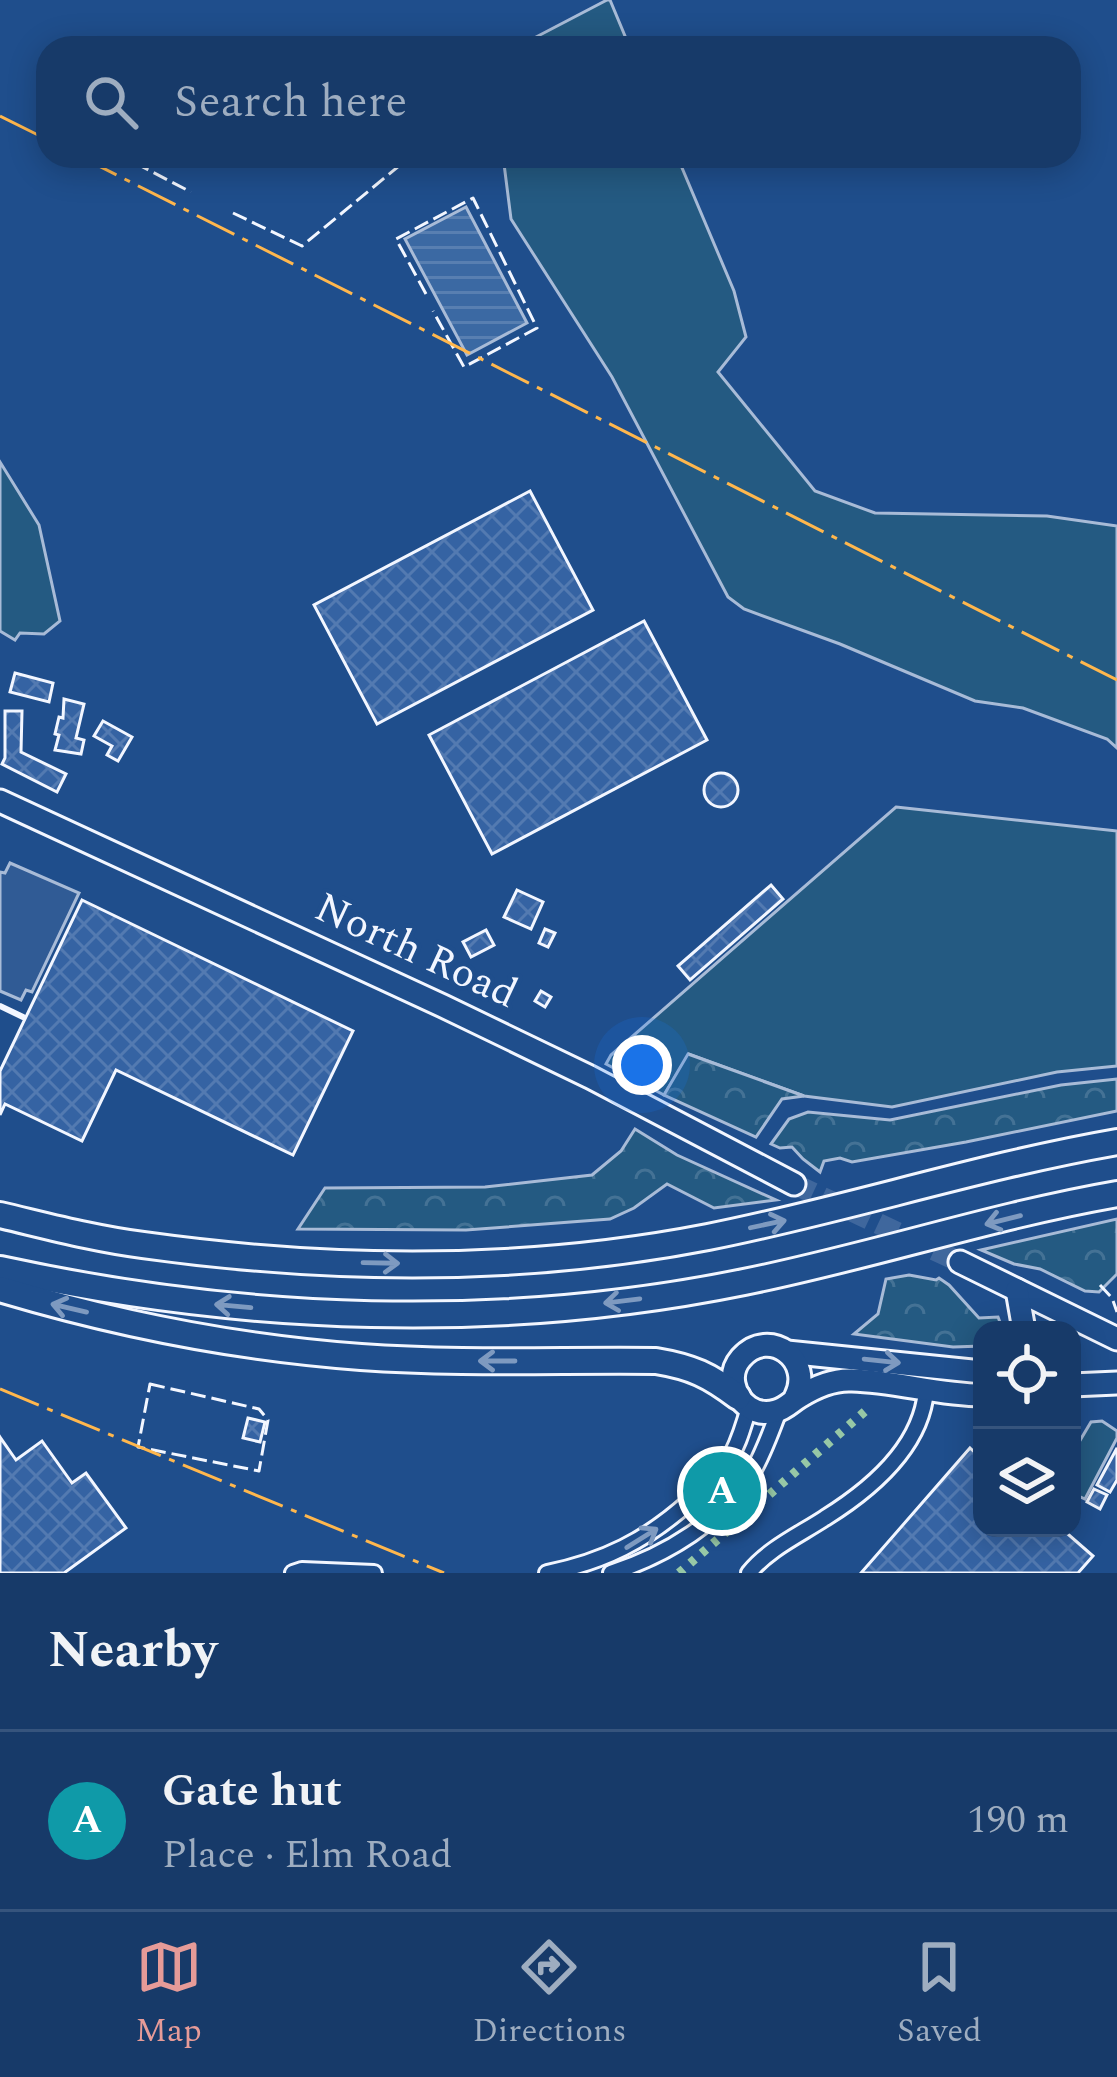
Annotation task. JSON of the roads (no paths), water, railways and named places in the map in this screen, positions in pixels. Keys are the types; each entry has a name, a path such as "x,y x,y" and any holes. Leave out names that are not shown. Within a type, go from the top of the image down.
{"highway":[{"path":"0,1215 139,1245 233,1256 464,1263 558,1257 701,1238 1066,1150 1117,1142"},
{"path":"0,1269 154,1298 304,1313 407,1315 569,1307 743,1282 1117,1193"},
{"path":"0,1288 138,1324 278,1348 440,1361 656,1361 705,1373 744,1402"}],"main road":[{"name":"North Road","path":"0,801 590,1077 794,1184"},
{"path":"959,1262 1017,1291 1058,1321"},
{"path":"1017,1291 1022,1321"},
{"path":"1081,1332 1117,1339"},
{"path":"973,1370 765,1346 744,1354 734,1375 744,1402 759,1412 846,1380 973,1394"},
{"path":"787,1352 800,1370 800,1390 787,1405"},
{"path":"1081,1385 1117,1383"}],"street":[{"path":"749,1573 782,1544 829,1516 880,1476 901,1453 921,1418 926,1391"},
{"path":"547,1573 583,1566 632,1546 671,1519 730,1458 744,1402"},
{"path":"611,1573 685,1539 715,1515 745,1484 787,1405"},
{"path":"293,1573 374,1573"}],"tunnel":[{"path":"794,1184 960,1262"}],"place":[{"name":"Gate hut","path":"722,1491"}]}
